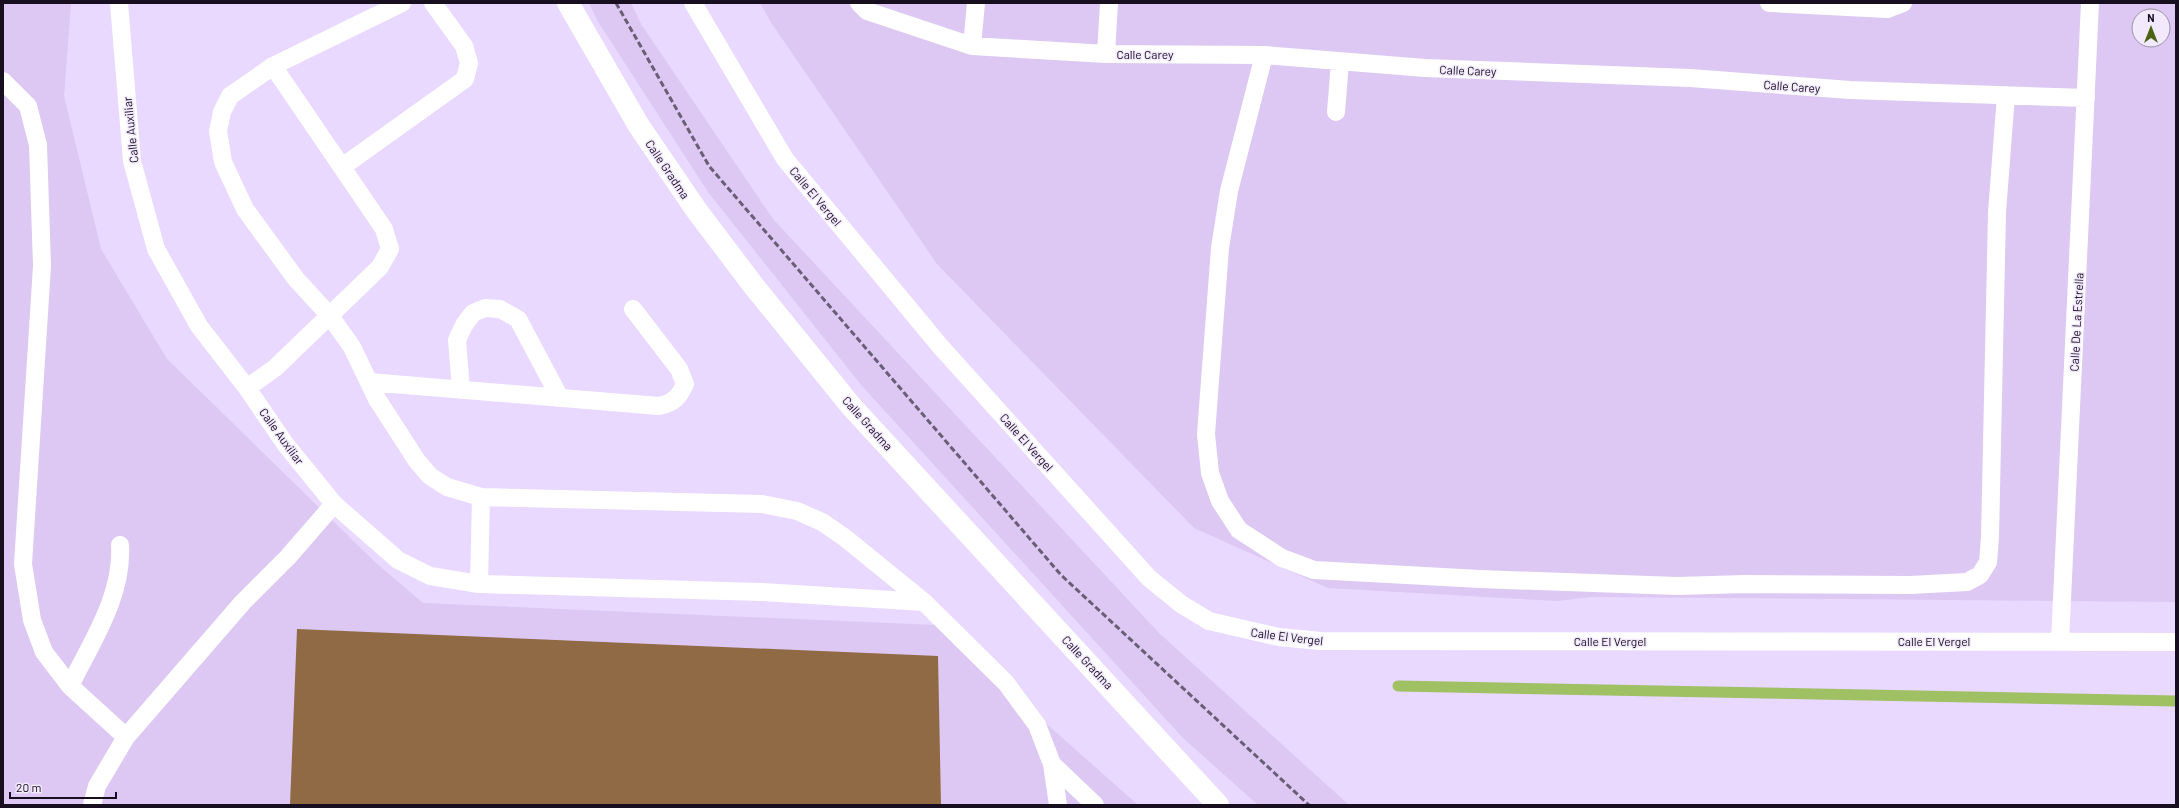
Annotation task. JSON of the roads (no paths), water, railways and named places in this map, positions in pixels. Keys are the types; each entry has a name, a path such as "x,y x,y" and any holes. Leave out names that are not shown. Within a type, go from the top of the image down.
{"street":[{"name":"Calle Gradma","path":"568,3 639,126 696,211 753,285 851,406 1218,805"}],"lane":[{"name":"Calle Auxiliar","path":"119,3 132,161 156,249 199,326 247,388 286,445 334,504 398,560 430,576 479,584 770,592 924,602"},
{"path":"402,3 273,66 230,96 222,112 218,131 223,162 245,209 296,279 330,316 352,347 377,399 417,461 430,476 447,487 481,497 762,504 797,511 822,522 844,537 924,602 1006,683 1038,725 1052,764 1058,805"},
{"path":"342,167 465,79 469,63 464,46 433,3"},
{"name":"Calle El Vergel","path":"693,3 785,159 915,316 1149,578 1181,604 1209,621 1279,637 1320,641 2176,642"},
{"name":"Calle Carey","path":"859,3 867,10 972,46 1106,54 1264,55 1425,68 1690,78 1850,90 2086,98"},
{"path":"972,46 976,3"},
{"path":"1106,54 1109,3"},
{"path":"1769,3 1887,9 1903,3"},
{"name":"Calle De La Estrella","path":"2060,642 2090,3"},
{"path":"1264,55 1228,191 1220,248 1206,434 1210,473 1220,501 1239,530 1282,558 1314,570 1402,576 1677,586 1746,584 1910,585 1967,582 1980,575 1988,562 1990,537 1997,212 2006,95"},
{"path":"1336,112 1340,62"},
{"path":"247,388 275,368 330,316 380,267 390,249 384,229 273,66"},
{"path":"3,81 28,106 38,145 42,266 23,564 32,620 44,652 70,686 126,737"},
{"path":"461,389 457,340 464,325 473,313 485,308 500,309 518,319 560,398"},
{"path":"369,382 659,406 671,403 680,395 686,384 679,369 633,309"},
{"path":"479,584 481,497"},
{"path":"92,805 97,786 126,737 243,602 288,557 334,504"},
{"path":"70,686 110,606 119,578 121,564 120,545"},
{"path":"1052,764 1095,805"}],"waterway":[{"path":"1398,686 2176,701"}],"railway":[{"path":"616,3 709,166 1061,575 1309,805"}]}
